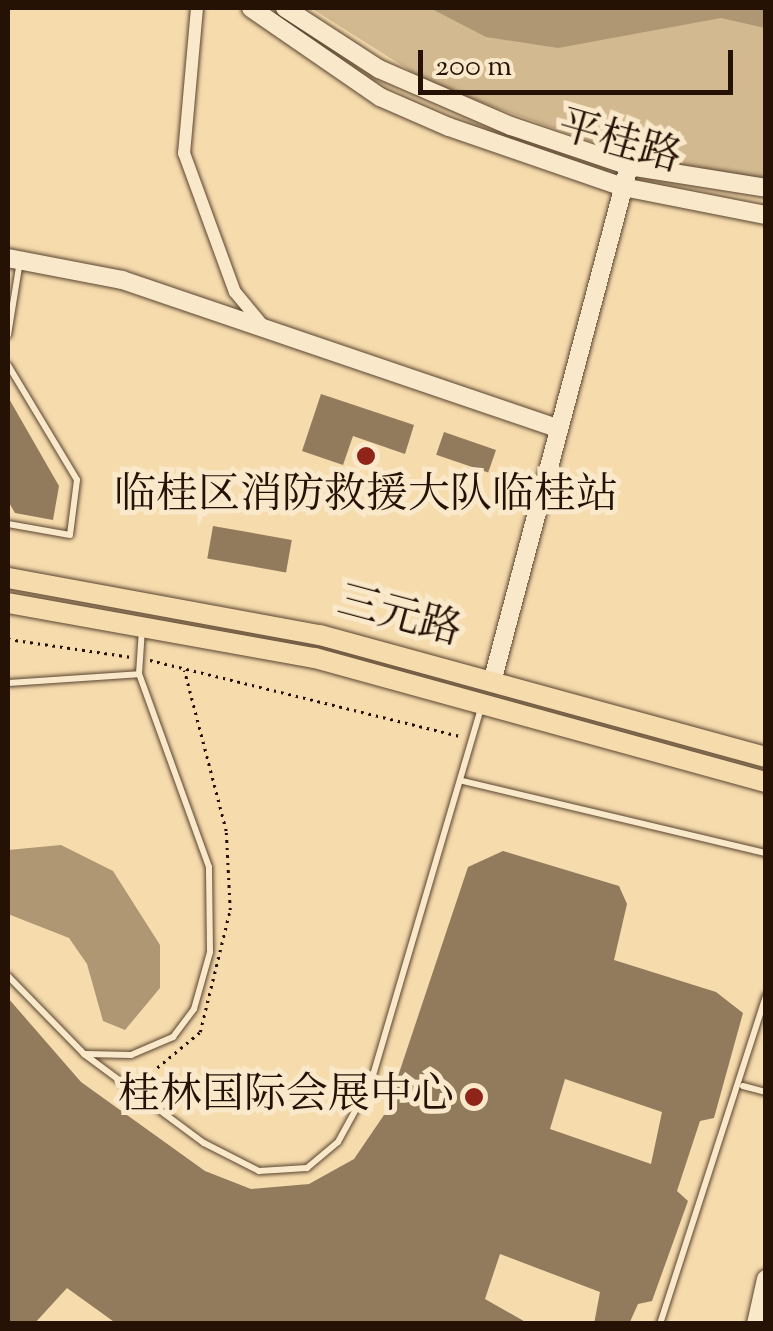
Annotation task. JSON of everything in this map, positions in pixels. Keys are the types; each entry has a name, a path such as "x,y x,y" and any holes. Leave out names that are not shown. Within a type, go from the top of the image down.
{"main road":[{"name":"三元路","path":"8,578 320,635 766,758"},
{"name":"三元路","path":"8,603 142,625 483,704 766,782"}],"street":[{"path":"197,8 184,153 235,292 266,328"},
{"name":"平桂路","path":"251,8 380,97 622,187 766,216"},
{"name":"平桂路","path":"285,8 396,77 629,166 766,188"},
{"path":"492,682 553,427 629,166"},
{"path":"14,259 122,280 553,427"},
{"path":"756,1324 764,1291"}],"lane":[{"path":"8,335 14,259"},
{"path":"8,365 77,480 70,535 8,524"},
{"path":"84,1054 142,1052 174,1037 194,1009 210,952 202,835 139,674 142,625"},
{"path":"8,683 139,674"},
{"path":"8,976 84,1054 242,1166 284,1174 315,1164 371,1082 464,781 483,704"},
{"path":"464,781 766,853"},
{"path":"660,1324 742,1086 766,996"},
{"path":"742,1086 766,1092"}],"path":[{"path":"8,639 140,658 474,740"}],"shaded area":[{"path":"311,8 765,8 765,179 646,161 491,106 425,80"},
{"path":"430,8 765,8 765,28 721,18 558,48 486,37"},
{"path":"61,845 113,871 160,945 160,988 125,1030 103,1021 87,964 69,938 8,914 8,850"}],"building":[{"path":"321,394 414,425 405,454 353,436 343,465 302,451"},
{"path":"8,397 59,486 53,520 15,513 8,501"},
{"path":"444,432 496,450 488,473 436,455"},
{"path":"213,526 292,540 286,572 207,558"},
{"name":"桂林国际会展中心","path":"503,851 619,886 627,904 614,960 716,992 743,1013 714,1118 700,1121 677,1191 688,1201 652,1301 638,1304 629,1324 594,1324 600,1292 500,1254 485,1299 529,1324 117,1324 67,1288 34,1324 8,1324 8,998 81,1082 205,1171 251,1189 309,1184 354,1159 386,1112 468,867","holes":["565,1079 662,1112 651,1164 550,1129"]}],"place":[{"name":"临桂区消防救援大队临桂站","path":"366,456"},
{"name":"桂林国际会展中心","path":"474,1097"}]}
